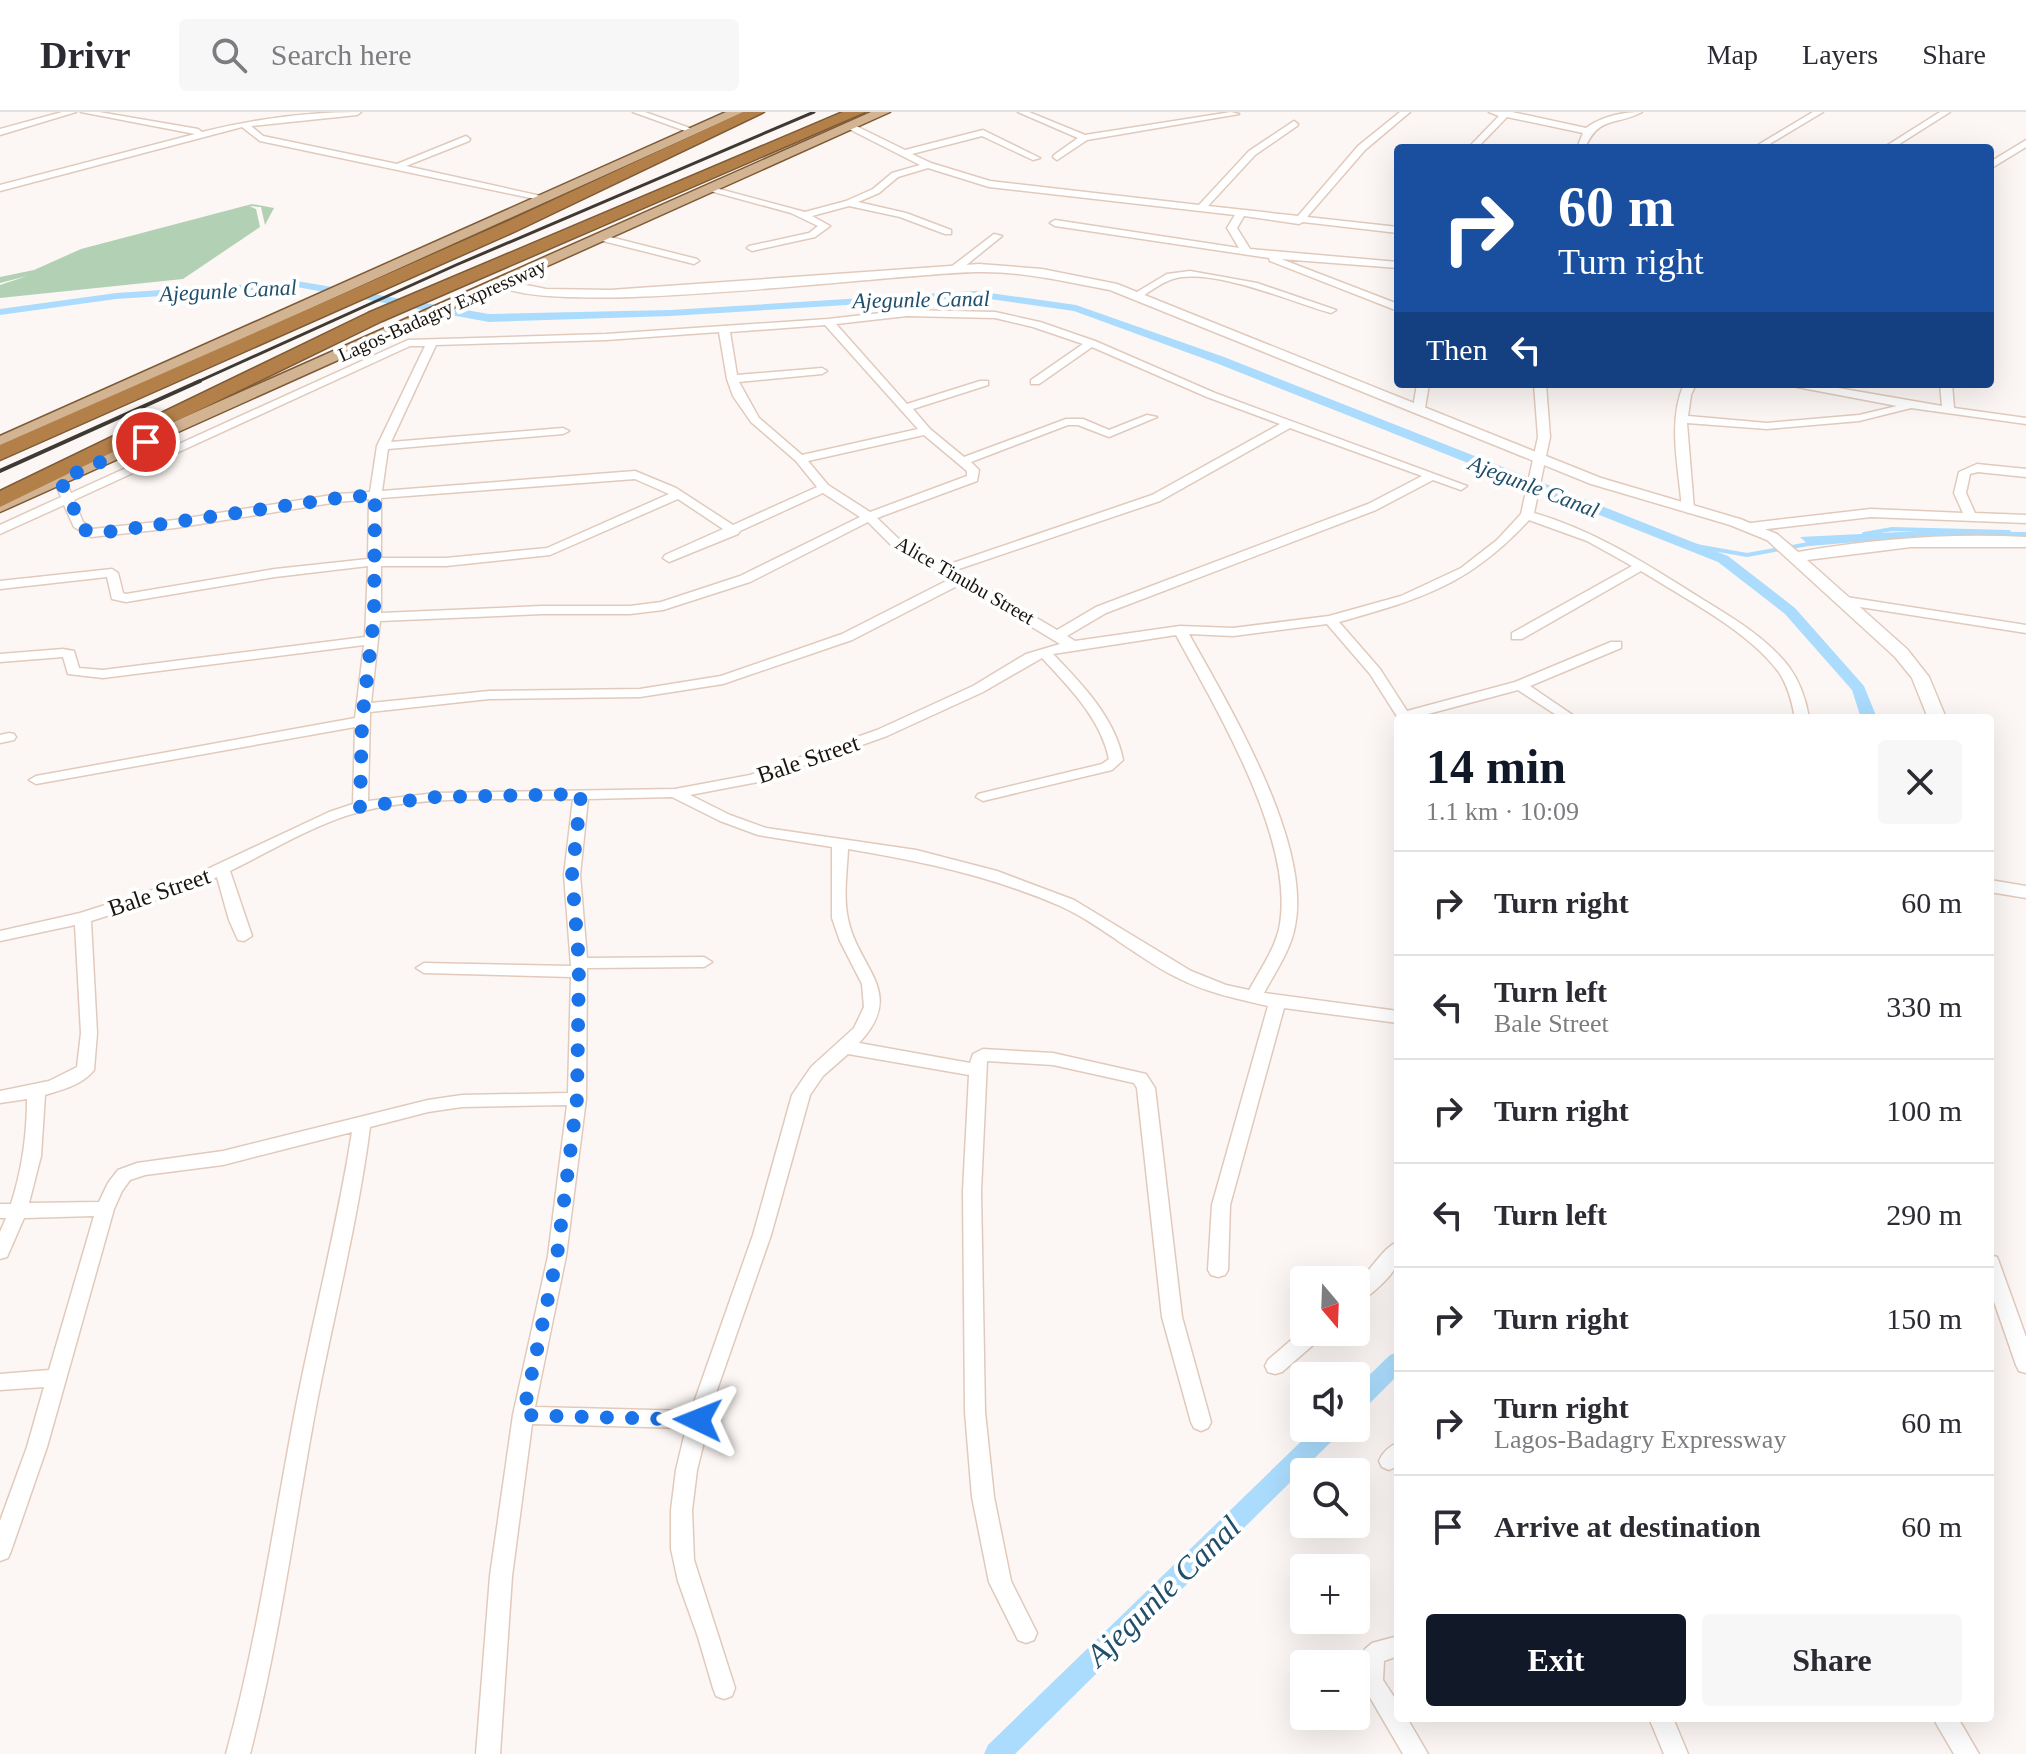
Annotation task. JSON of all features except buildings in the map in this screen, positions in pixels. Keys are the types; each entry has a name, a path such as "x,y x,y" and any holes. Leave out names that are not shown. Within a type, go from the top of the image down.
{"highway":[{"name":"Lagos-Badagry Expressway","path":"0,453 331,305 377,280 510,227 756,112"},
{"name":"Lagos-Badagry Expressway","path":"0,503 375,317 854,119"}],"main road":[{"name":"Lagos-Badagry Expressway","path":"0,443 291,311 377,280 545,198 737,112"},
{"name":"Lagos-Badagry Expressway","path":"0,503 60,480 502,284 854,119 883,112"}],"street":[{"path":"0,132 72,112"},
{"path":"85,112 203,133"},
{"path":"244,124 252,112"},
{"path":"0,188 244,124 357,112"},
{"path":"637,112 694,131"},
{"path":"1022,112 1084,138"},
{"path":"1299,221 1328,184 1367,143 1406,112"},
{"path":"1493,112 1588,131"},
{"path":"1583,144 1588,131 1599,122 1638,112"},
{"path":"1764,144 1819,112"},
{"path":"1894,144 1946,112"},
{"path":"1057,157 1084,138 1119,130 1235,114"},
{"path":"1476,144 1506,114"},
{"path":"854,119 928,165 972,180 1016,188 1394,230"},
{"path":"244,124 260,138 545,198"},
{"path":"1202,207 1252,153 1294,124"},
{"path":"905,153 983,133 1036,158"},
{"path":"400,166 466,139"},
{"path":"1994,163 2026,143"},
{"path":"806,215 849,203 876,191 895,175 928,165"},
{"path":"708,189 806,215 825,229 812,235 752,248"},
{"path":"849,203 903,215 948,232"},
{"path":"1241,213 1232,228 1246,251"},
{"path":"1055,223 1261,254 1394,265"},
{"path":"955,269 997,236"},
{"path":"602,238 694,261"},
{"path":"1261,254 1312,290 1331,310"},
{"path":"502,284 546,293 610,294 955,269 1042,273 1113,287 1419,408 1539,461 1751,527 1772,537 1901,653 1920,677 1935,714"},
{"path":"1137,295 1170,277 1186,274 1312,290 1394,307"},
{"path":"379,339 431,344 724,329 907,313 995,315 1036,324 1091,343 1211,395 1461,486"},
{"path":"374,617 542,610 630,610 663,606 745,579 869,517 969,480 975,474 964,461 926,431 828,322"},
{"name":"Alice Tinubu Street","path":"724,329 732,379 755,420 800,459 824,488 869,517 899,546 946,569 1072,645"},
{"path":"0,530 408,343"},
{"path":"1035,382 1091,343"},
{"path":"360,807 364,715 374,617 375,495 383,446 431,344"},
{"path":"732,379 822,371"},
{"path":"905,408 984,383"},
{"path":"1419,408 1422,388"},
{"path":"1541,388 1545,421 1528,512 1568,526 1641,566 1739,628 1761,646 1791,681 1801,714"},
{"path":"1688,388 1682,403 1688,509"},
{"path":"1821,388 1910,405 2026,421"},
{"path":"1946,388 1948,408"},
{"path":"1682,419 1767,426 1859,418 1910,405"},
{"path":"964,461 1066,422 1079,421 1109,434 1151,417"},
{"path":"946,569 1156,498 1290,423"},
{"path":"383,446 563,431"},
{"path":"800,459 926,431"},
{"path":"1970,516 1960,493 1965,472 1977,468 2026,473"},
{"path":"60,480 84,530 101,533 338,498 635,475 644,476 734,531"},
{"path":"1059,635 1101,610 1372,507 1431,476"},
{"path":"669,558 824,488"},
{"path":"0,585 112,573 117,596 126,598 275,573 374,562 446,562 550,551 676,495"},
{"name":"Bale Street","path":"0,936 83,918 222,870 334,815 360,807 436,797 675,793 753,779 838,750 951,702 1044,652 1072,645 1180,630 1233,632 1330,620 1439,586 1483,558 1528,512"},
{"path":"1751,527 1853,514 2026,519"},
{"path":"1792,553 1924,542 2026,542"},
{"path":"1517,636 1641,566"},
{"path":"36,780 364,715 489,695 640,693 723,680 847,637 960,579"},
{"path":"1846,601 2026,629"},
{"path":"1330,620 1375,672 1403,714"},
{"path":"1180,630 1219,700 1257,781 1289,881 1287,928 1254,996"},
{"path":"0,658 63,653 69,654 73,671 103,674 370,640"},
{"path":"1416,714 1520,685 1616,645"},
{"path":"983,797 1107,767 1116,760 1113,748 1081,691 1044,652"},
{"path":"1520,685 1564,714"},
{"path":"675,793 725,818 763,832 916,855 992,874 1068,904 1185,975 1222,990 1277,1002 1394,1017"},
{"path":"488,1754 501,1576 523,1415 557,1256 577,1099 579,967 572,875 581,794"},
{"path":"724,1688 706,1628 690,1593 682,1548 690,1451 762,1234 802,1094 821,1066 862,1029 871,1010 873,995 867,975 856,959 840,919 840,845"},
{"path":"222,870 232,893 235,918 244,936"},
{"path":"1994,887 2026,892"},
{"path":"0,1097 36,1092 71,1080 85,1070 88,1058 83,918"},
{"path":"424,968 704,962"},
{"path":"1218,1270 1221,1205 1277,1002"},
{"path":"845,1047 978,1070"},
{"path":"1026,1633 1000,1582 983,1497 975,1412 972,1191 979,1058 988,1055 1053,1059 1140,1078 1146,1088 1172,1317 1201,1422"},
{"path":"0,1252 20,1211 29,1183 36,1135 36,1092"},
{"path":"0,1551 15,1514 57,1378 105,1209 124,1175 223,1158 428,1106 462,1101 577,1099"},
{"path":"238,1754 257,1687 325,1313 350,1204 362,1124"},
{"path":"0,1211 105,1209"},
{"path":"1370,1283 1394,1254"},
{"path":"1994,1273 2026,1365"},
{"path":"1275,1366 1298,1346"},
{"path":"0,1382 57,1378"},
{"path":"523,1415 698,1420"},
{"path":"1394,1647 1380,1650 1373,1656 1372,1682 1394,1718"},
{"path":"1396,1722 1416,1754"},
{"path":"1663,1722 1676,1754"},
{"path":"1947,1722 1967,1754"}],"green space":[{"path":"252,204 274,208 265,225 261,207 249,206 256,209 260,227 183,279 0,298 0,285 27,276 0,283 0,277 34,270 81,249"}],"water":[{"path":"1920,531 2026,532 2026,538 1927,536 1810,546 1800,537"}],"waterway":[{"name":"Ajegunle Canal","path":"0,312 116,296 297,284 489,318 671,313 976,294 1076,308 1220,360 1723,559 1790,611 1859,689 1868,714"},
{"path":"1864,534 1892,529 2009,532"},
{"path":"1685,544 1747,555 1814,543"},
{"name":"Ajegunle Canal","path":"1370,1388 1394,1365"},
{"name":"Ajegunle Canal","path":"997,1754 1316,1442"}],"railway":[{"path":"195,383 456,265 814,112"},
{"path":"0,471 200,381"}],"route":[{"path":"146,442 60,480 78,524 84,530 101,533 375,495 374,617 362,721 360,807 436,797 581,794 572,875 579,963 577,1099 557,1256 523,1415 698,1420"}]}
